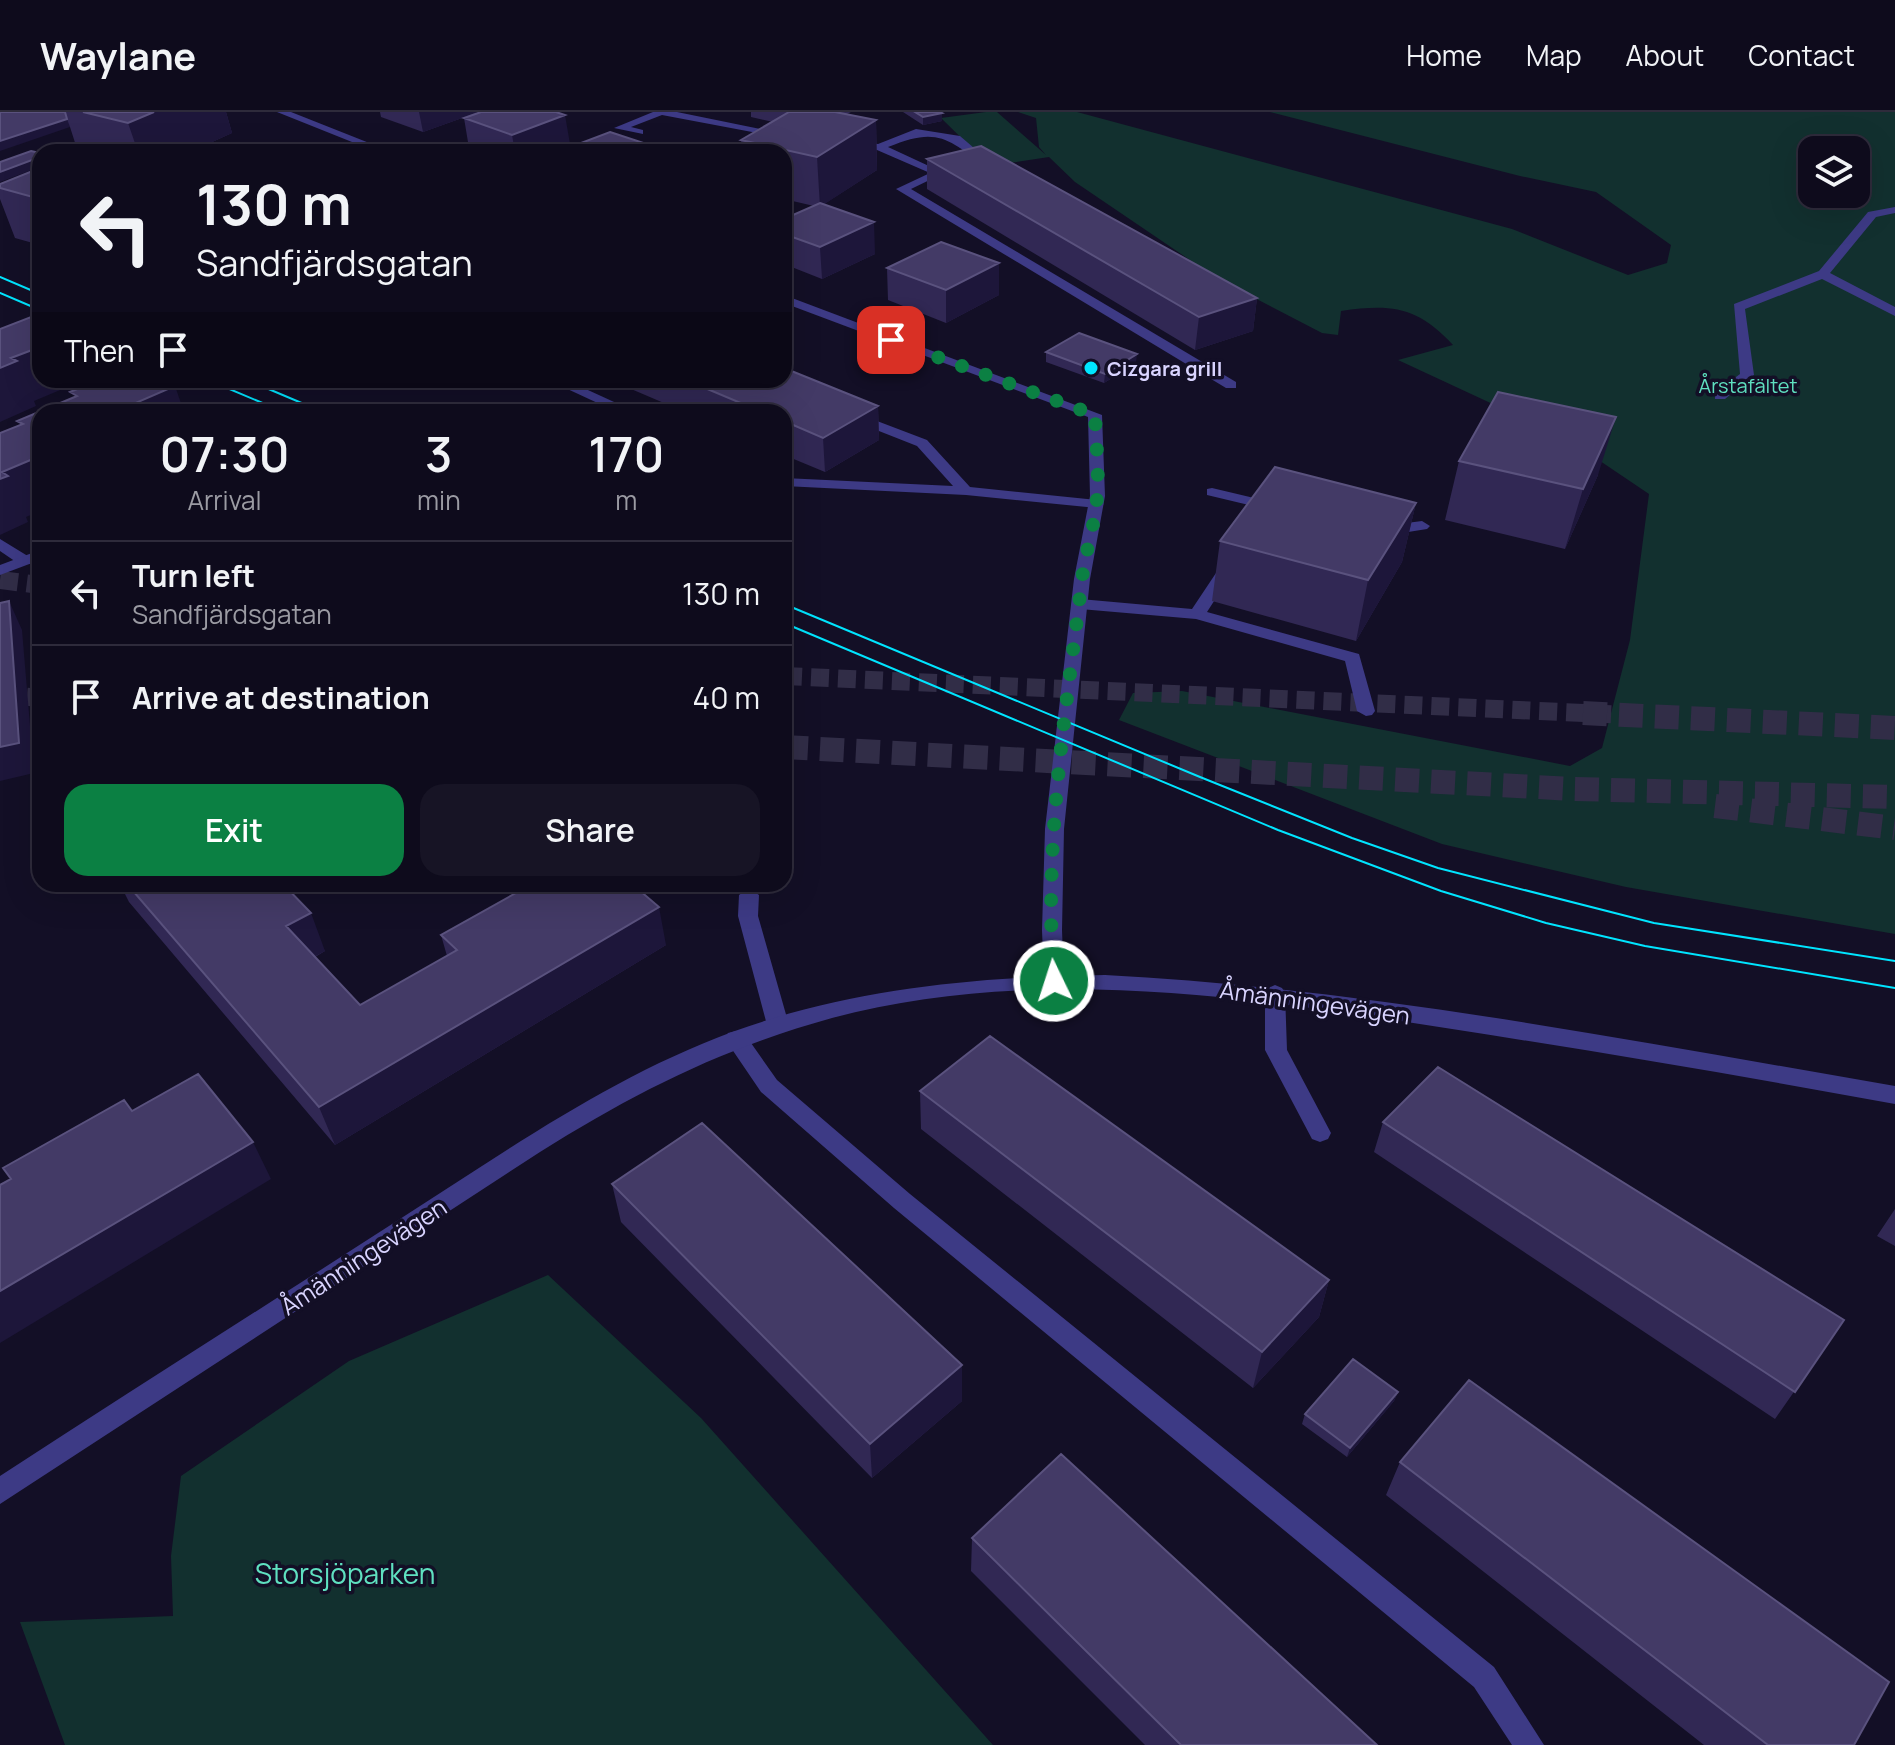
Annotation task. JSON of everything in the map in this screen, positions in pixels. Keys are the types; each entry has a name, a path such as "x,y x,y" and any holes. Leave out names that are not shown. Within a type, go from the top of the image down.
{"street":[{"path":"282,112 366,144"},
{"path":"639,132 619,128 661,112 794,136"},
{"path":"879,147 916,132 956,138 990,166 977,168"},
{"path":"833,141 879,147 945,172 902,189 1231,385"},
{"path":"1720,396 1747,375 1738,307 1823,274 1872,214 1895,210"},
{"path":"1823,274 1895,312"},
{"path":"792,302 1095,415 1097,504 1061,738 1052,847 1050,925 1054,981"},
{"path":"574,388 610,404"},
{"path":"836,409 922,443 966,491"},
{"path":"792,482 966,491 1097,504"},
{"path":"1212,492 1273,512"},
{"path":"1365,529 1378,531 1422,526"},
{"path":"0,544 32,558"},
{"path":"1197,614 1238,554"},
{"path":"0,570 32,558"},
{"path":"1080,604 1197,614 1353,658 1366,711"},
{"path":"749,895 748,916 778,1025"},
{"name":"Åmänningevägen","path":"0,1491 524,1151 629,1089 736,1039 778,1025 883,999 955,987 1054,981 1187,985 1275,993 1692,1059 1895,1095"},
{"path":"1275,993 1276,1050 1320,1133"},
{"path":"736,1039 769,1086 902,1201 1484,1677 1529,1745"}],"green space":[{"name":"Årstafältet","path":"997,112 1046,155 1039,147 1036,118 1018,112 1077,112 1512,229 1628,275 1667,263 1671,245 1596,192 1520,176 1270,112 1895,112 1895,934 1626,887 1442,844 1119,720 1133,693 1182,691 1570,766 1602,748 1630,640 1649,494 1566,438 1398,360 1453,345 1415,315 1389,308 1341,311 1338,335 1322,333 1218,279 1075,182 1049,157 990,166 941,118"},
{"name":"Storsjöparken","path":"548,1275 701,1418 993,1745 65,1745 20,1622 173,1616 171,1556 181,1476 349,1361"}],"building":[{"path":"0,112 65,112 67,119 0,141"},
{"path":"83,112 154,112 128,123"},
{"path":"481,112 556,112 565,115 512,135 464,118"},
{"path":"789,112 835,112 876,120 817,157 792,151 792,144 759,144 741,140"},
{"path":"915,112 940,112 942,113 923,117"},
{"path":"610,132 647,144 578,144"},
{"path":"981,146 1257,298 1199,317 927,159"},
{"path":"32,151 32,160 0,172 0,162"},
{"path":"32,171 32,197 0,188 0,184"},
{"path":"820,203 874,222 820,247 792,237 792,215"},
{"path":"941,242 999,263 946,290 887,268"},
{"path":"32,318 32,350 11,358 17,361 0,368 0,329"},
{"path":"1079,333 1137,354 1105,374 1046,352"},
{"path":"792,371 878,406 823,438 792,424 792,404 743,404 705,388 792,388"},
{"path":"80,388 170,388 133,404 58,404 77,396 70,392"},
{"path":"1498,392 1616,417 1583,489 1459,461"},
{"path":"32,415 32,459 2,472 8,476 0,479 0,433 23,424 17,421"},
{"path":"1275,467 1416,503 1368,580 1220,541"},
{"path":"9,601 19,743 0,747 0,603"},
{"path":"134,892 291,892 311,913 286,926 360,1005 457,950 441,935 518,892 641,892 659,907 319,1107"},
{"path":"990,1036 1329,1280 1262,1352 920,1091"},
{"path":"1438,1067 1844,1320 1795,1392 1383,1122"},
{"path":"198,1074 253,1142 0,1291 0,1185 11,1179 3,1168 124,1100 132,1111"},
{"path":"702,1123 962,1365 870,1444 612,1184"},
{"path":"1353,1359 1398,1392 1350,1448 1305,1414"},
{"path":"1469,1380 1889,1682 1854,1745 1768,1745 1400,1462"},
{"path":"1061,1454 1377,1745 1181,1745 972,1538"}],"tunnel":[{"path":"0,580 32,584"},
{"path":"792,676 1588,713"},
{"path":"0,694 32,697"},
{"path":"1583,713 1588,713"},
{"path":"1588,713 1626,715"},
{"path":"1588,713 1895,728"},
{"path":"792,747 1574,789 1895,797"},
{"path":"1715,806 1895,828"}],"tram line":[{"path":"0,277 32,291"},
{"path":"0,293 32,307"},
{"path":"227,388 265,404"},
{"path":"266,388 304,404"},
{"path":"792,607 1200,777 1352,838 1438,868 1654,923 1895,961"},
{"path":"792,626 1278,830 1441,891 1546,923 1645,946 1895,988"}],"place":[{"name":"Cizgara grill","path":"1091,368"}],"route":[{"path":"891,340 1095,415 1097,504 1083,576 1063,722 1052,847 1050,925 1054,981"}]}
